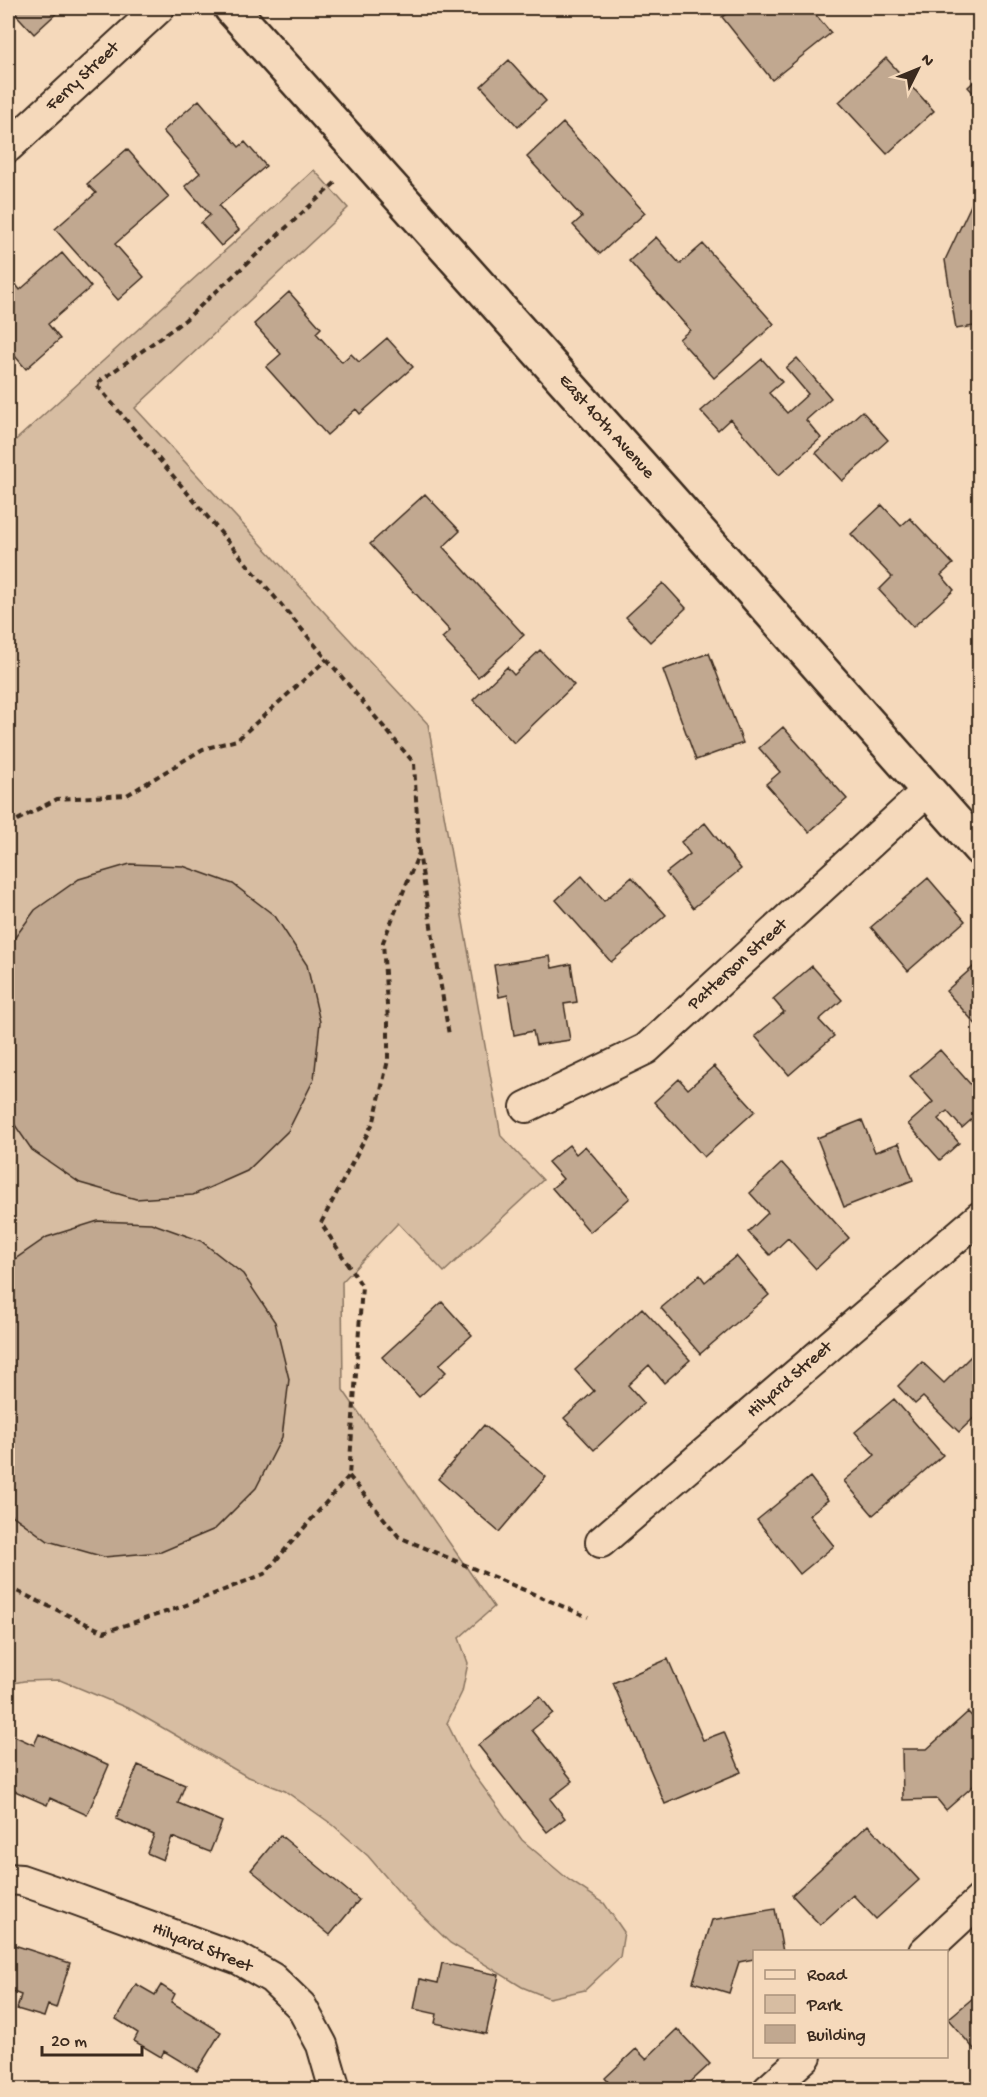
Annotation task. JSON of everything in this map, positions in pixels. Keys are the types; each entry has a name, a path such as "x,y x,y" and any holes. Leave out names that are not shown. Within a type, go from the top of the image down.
{"street":[{"name":"Ferry Street","path":"8,147 159,8"},
{"name":"East 40th Avenue","path":"231,8 980,849"},
{"name":"Patterson Street","path":"526,1107 646,1049 927,791"},
{"name":"Hilyard Street","path":"601,1542 980,1217"},
{"name":"Hilyard Street","path":"8,1879 21,1880 56,1892 228,1955 272,1978 301,2006 322,2044 335,2090"},
{"path":"926,1950 980,1900"},
{"path":"768,2090 804,2058"}],"path":[{"path":"335,183 186,320 96,384 414,763 419,853 449,1035"},
{"path":"8,825 57,800 127,795 203,749 237,740 327,659"},
{"path":"8,1587 104,1632 182,1606 264,1574 349,1476 362,1286 321,1223 374,1121 388,1060 383,942 419,853"},
{"path":"349,1476 399,1537 588,1617"}],"green space":[{"path":"314,170 348,208 135,408 428,724 501,1136 543,1180 444,1272 398,1223 342,1282 343,1390 494,1607 459,1638 468,1663 462,1692 447,1723 470,1769 522,1840 569,1880 604,1903 624,1932 620,1957 585,1990 549,1998 522,1987 450,1943 404,1898 368,1856 333,1825 285,1791 246,1776 132,1710 60,1680 8,1684 8,447"}],"building":[{"path":"10,8 60,8 61,9 34,34"},
{"path":"735,8 810,8 831,33 772,80 722,17"},
{"path":"886,58 934,111 887,154 839,102"},
{"path":"509,60 546,101 518,127 481,86"},
{"path":"980,76 980,100 968,87"},
{"path":"199,100 239,147 245,142 266,166 219,206 239,230 221,246 201,223 210,215 185,186 200,173 163,131"},
{"path":"563,123 645,213 600,254 573,225 582,217 527,157"},
{"path":"127,149 169,197 115,244 144,277 118,300 55,229 96,193 87,184"},
{"path":"972,203 980,206 980,325 956,329 945,260"},
{"path":"656,237 680,264 703,244 774,324 714,378 679,339 690,330 629,261"},
{"path":"62,253 91,287 48,324 60,339 26,369 8,348 8,274 20,290"},
{"path":"289,292 321,328 316,333 342,362 351,354 359,362 387,338 413,367 360,414 356,409 327,435 266,367 281,354 254,324"},
{"path":"797,358 831,398 806,420 821,438 779,475 730,419 718,430 701,411 762,359 782,382 769,393 787,413 808,394 786,368"},
{"path":"862,411 888,440 842,481 816,453"},
{"path":"425,494 460,531 443,547 524,635 478,677 442,638 450,631 370,544"},
{"path":"882,505 901,526 910,518 953,564 941,575 954,590 913,627 879,590 892,577 851,534"},
{"path":"663,583 686,608 650,642 626,617"},
{"path":"540,650 574,685 514,743 473,700 507,667 514,675"},
{"path":"709,653 743,743 696,760 663,670"},
{"path":"783,727 847,799 809,832 766,784 780,772 759,748"},
{"path":"705,823 741,869 693,908 666,873 690,854 681,842"},
{"path":"130,864 183,866 233,884 275,916 307,965 320,1022 314,1079 288,1131 247,1171 193,1195 136,1199 80,1183 32,1150 8,1115 8,947 35,910 79,879"},
{"path":"582,876 604,901 632,877 666,915 611,962 556,900"},
{"path":"928,878 965,921 908,971 871,927"},
{"path":"550,956 552,968 571,964 577,1002 564,1004 570,1040 536,1045 533,1031 514,1035 508,995 499,997 494,965"},
{"path":"980,961 980,1029 946,991"},
{"path":"812,966 842,1000 819,1020 834,1036 789,1075 755,1036 784,1012 773,999"},
{"path":"940,1050 980,1095 980,1112 962,1128 947,1111 938,1119 959,1143 940,1160 908,1124 933,1102 910,1076"},
{"path":"714,1066 755,1111 704,1157 654,1102 679,1079 688,1089"},
{"path":"862,1120 875,1152 899,1143 913,1180 844,1207 817,1138"},
{"path":"569,1145 576,1154 585,1146 630,1198 590,1232 552,1188 563,1179 548,1162"},
{"path":"782,1163 849,1238 816,1269 788,1238 770,1255 748,1232 768,1213 750,1193"},
{"path":"98,1221 151,1223 201,1241 243,1274 275,1322 289,1379 282,1437 256,1488 215,1529 161,1552 104,1557 48,1541 8,1512 8,1264 47,1237"},
{"path":"736,1256 769,1295 700,1354 661,1308 700,1275 705,1282"},
{"path":"442,1302 472,1335 439,1365 446,1372 419,1397 382,1357"},
{"path":"642,1308 690,1360 664,1383 649,1365 628,1385 644,1403 594,1450 564,1418 594,1391 575,1370"},
{"path":"979,1348 980,1412 959,1432 923,1397 915,1404 898,1386 922,1362 944,1383"},
{"path":"894,1399 943,1455 873,1515 844,1481 875,1455 855,1432"},
{"path":"484,1425 546,1477 499,1532 438,1479"},
{"path":"810,1477 828,1500 809,1515 834,1546 800,1574 757,1520"},
{"path":"668,1659 703,1740 724,1732 741,1772 665,1804 613,1683"},
{"path":"540,1696 553,1713 532,1730 573,1781 550,1799 565,1818 547,1832 478,1745"},
{"path":"968,1712 980,1725 980,1780 946,1810 937,1799 903,1800 902,1749 927,1749"},
{"path":"8,1733 34,1745 39,1734 109,1765 87,1815 50,1798 47,1805 8,1788"},
{"path":"138,1765 185,1785 178,1803 222,1822 210,1852 172,1837 163,1860 147,1853 154,1835 116,1819"},
{"path":"868,1825 919,1880 876,1919 853,1895 820,1925 792,1895"},
{"path":"280,1835 359,1900 330,1935 251,1870"},
{"path":"775,1909 783,1950 753,1950 753,1959 739,1962 729,1993 693,1982 712,1920"},
{"path":"8,1943 70,1963 56,2008 48,2005 44,2017 17,2009 21,1995 8,1990"},
{"path":"442,1963 499,1975 486,2034 435,2023 437,2014 414,2009 420,1979 438,1983"},
{"path":"136,1984 155,1995 161,1985 175,1994 171,2002 221,2032 197,2071 164,2051 161,2057 134,2041 138,2033 116,2019"},
{"path":"980,1992 980,2056 948,2019"},
{"path":"677,2029 710,2064 682,2090 615,2090 605,2078 636,2049 646,2059"}]}
